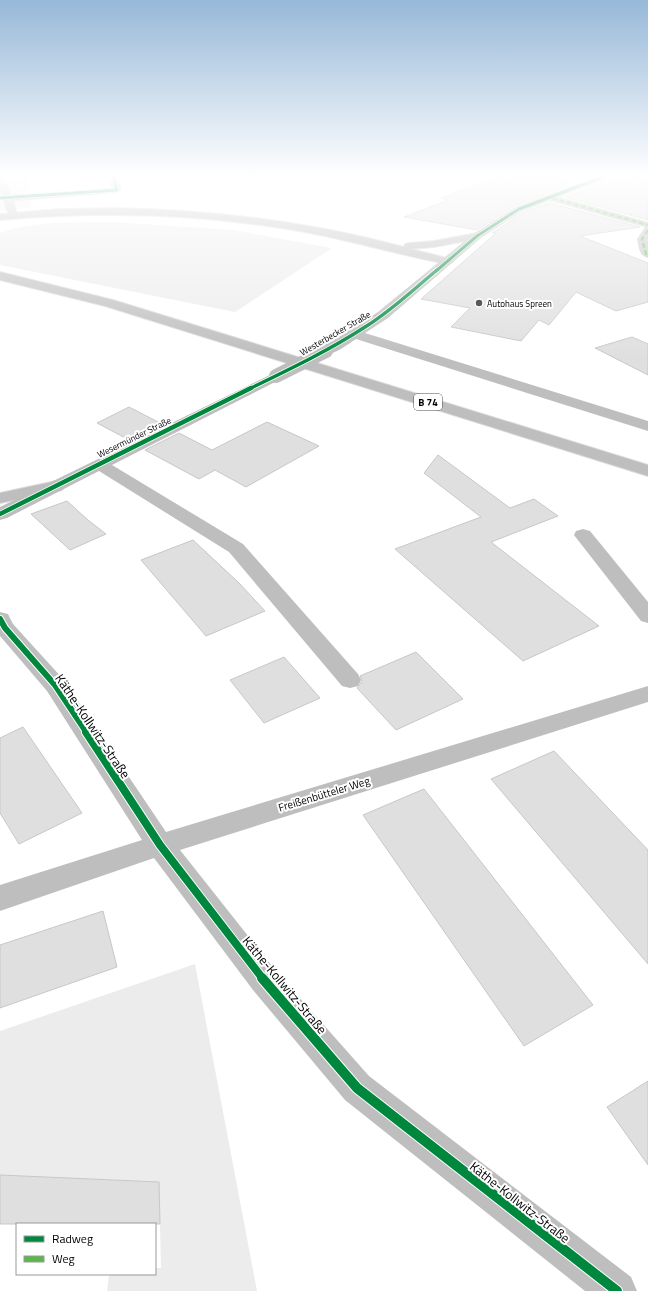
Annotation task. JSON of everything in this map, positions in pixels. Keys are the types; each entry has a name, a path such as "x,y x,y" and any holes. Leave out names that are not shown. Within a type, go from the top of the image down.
{"street":[{"path":"344,237 450,258"},
{"path":"413,246 449,242 471,237"},
{"name":"Westerbecker Straße","path":"276,376 326,351 383,315 407,297 475,237"},
{"path":"643,237 642,239 646,254 648,255"},
{"path":"372,242 428,248 450,258"},
{"name":"B 74","path":"0,276 116,306 648,471"},
{"name":"B 74","path":"7,289 46,288"},
{"path":"354,334 648,426"},
{"name":"Wesermünder Straße","path":"0,514 276,376"},
{"path":"99,464 236,548 350,680"},
{"path":"0,498 56,486"},
{"path":"583,535 648,616"},
{"name":"Käthe-Kollwitz-Straße","path":"2,624 54,685 160,845 264,980 357,1088 617,1291"},
{"name":"Freißenbütteler Weg","path":"0,898 160,845 648,694"}],"shaded area":[{"path":"0,237 273,237 332,248 235,312 0,265"},
{"path":"195,964 257,1291 107,1291 109,1275 156,1275 156,1268 161,1268 159,1182 0,1175 0,1031"}],"building":[{"path":"491,237 583,237 648,263 648,302 616,311 576,292 549,325 539,320 521,341 451,327 470,308 421,299"},
{"path":"632,337 648,344 648,375 595,348"},
{"path":"129,407 164,425 131,441 97,423"},
{"path":"267,422 319,446 246,487 215,470 199,479 145,450 179,433 212,450"},
{"path":"438,455 510,508 534,499 558,516 491,542 599,626 523,661 395,549 481,517 424,473"},
{"path":"67,501 106,534 70,550 31,514"},
{"path":"193,540 239,583 265,611 206,636 141,560"},
{"path":"416,652 463,699 396,730 357,688 362,681 360,676"},
{"path":"284,657 320,698 264,723 230,680"},
{"path":"23,727 82,813 19,844 0,813 0,738"},
{"path":"554,751 648,850 648,964 491,779"},
{"path":"424,789 593,1005 524,1046 363,815"},
{"path":"103,911 117,967 0,1008 0,945"},
{"path":"648,1081 648,1165 607,1107"},
{"path":"0,1175 159,1182 160,1224 0,1224"}],"marked path":[{"path":"643,237 642,239 646,254 648,255"}],"cycle path":[{"path":"0,514 326,351 383,315 476,237"},
{"path":"0,619 5,628 55,685 160,845 264,980 357,1088 617,1291"}],"place":[{"name":"Autohaus Spreen","path":"479,303"}]}
